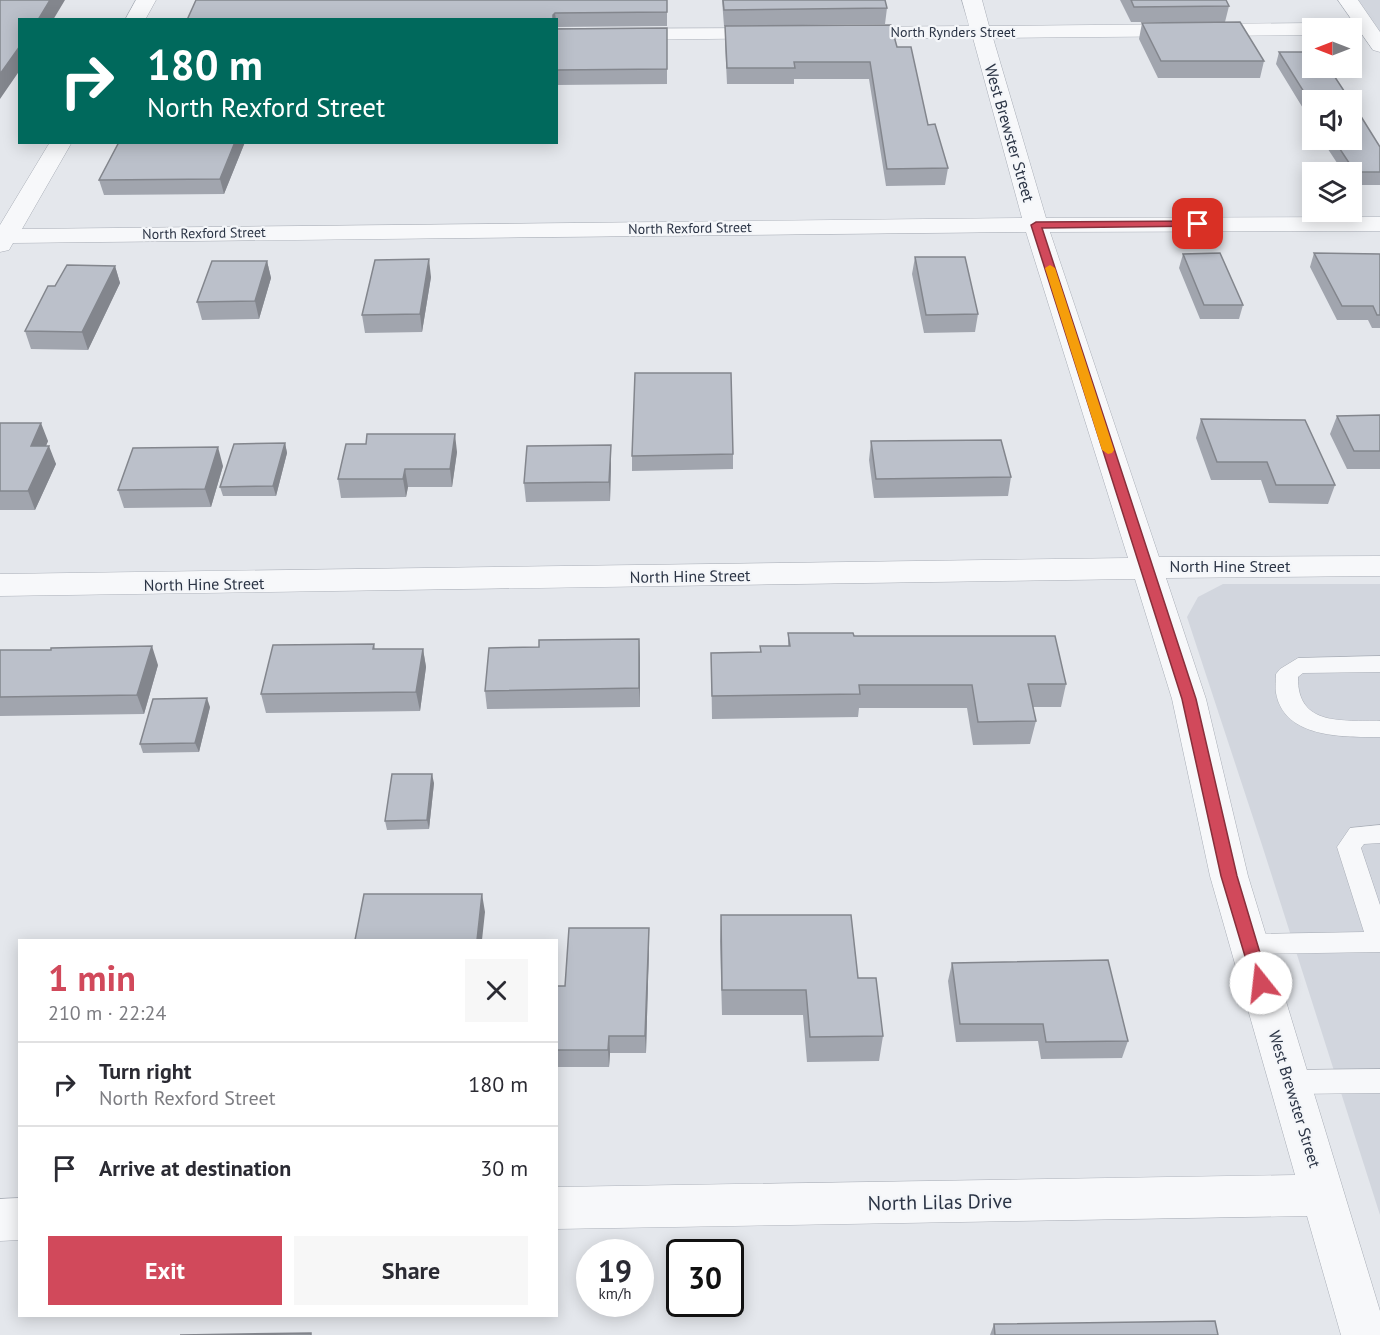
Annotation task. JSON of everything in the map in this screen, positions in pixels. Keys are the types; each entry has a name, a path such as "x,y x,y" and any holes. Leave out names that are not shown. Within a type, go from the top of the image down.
{"street":[{"path":"136,18 146,0"},
{"name":"West Brewster Street","path":"972,0 1036,225 1189,699 1229,876 1364,1335"},
{"path":"1348,0 1355,18"},
{"name":"North Rynders Street","path":"828,33 1302,29"},
{"path":"1362,31 1380,46"},
{"path":"558,35 793,34"},
{"path":"2,239 60,144"},
{"name":"North Rexford Street","path":"2,239 1036,225 1380,224"},
{"name":"North Hine Street","path":"0,585 246,584 1147,567 1380,566"},
{"name":"North Lilas Drive","path":"558,1208 1324,1195"},
{"path":"0,1220 18,1220"}],"lane":[{"path":"1380,664 1298,666 1287,674 1285,687 1291,704 1305,721 1332,727 1380,729"},
{"path":"1249,944 1380,942 1349,848 1358,835 1380,834"},
{"path":"1290,1082 1380,1081"}],"shaded area":[{"path":"1356,0 1380,0 1380,34"},
{"path":"1223,584 1380,584 1380,1215 1187,617 1198,597"}],"building":[{"path":"0,0 50,0 39,18 18,18 18,49 0,74"},
{"path":"196,0 667,0 667,12 555,13 553,18 188,18"},
{"path":"723,0 885,0 887,8 724,10"},
{"path":"1131,0 1226,0 1229,6 1134,7"},
{"path":"1240,22 1264,61 1161,61 1142,23"},
{"path":"891,25 897,47 911,47 928,125 935,124 948,168 887,169 870,62 794,62 795,68 727,68 725,26"},
{"path":"667,28 667,69 558,70 558,29"},
{"path":"1279,52 1302,52 1302,78 1336,78 1343,90 1303,90"},
{"path":"1362,118 1380,147 1380,172 1362,172 1362,162 1348,162 1341,150 1362,150"},
{"path":"118,144 234,144 220,179 99,180"},
{"path":"1220,253 1243,305 1204,305 1183,254"},
{"path":"1314,253 1380,254 1380,315 1377,315 1373,306 1342,306"},
{"path":"915,257 965,257 978,314 926,315"},
{"path":"429,259 420,314 362,315 375,260"},
{"path":"212,261 267,261 255,301 197,302"},
{"path":"67,265 115,266 82,332 25,331 48,286 55,286"},
{"path":"635,373 731,373 733,454 632,456"},
{"path":"1380,415 1380,451 1354,451 1337,416"},
{"path":"1201,419 1305,420 1335,485 1276,485 1267,462 1217,462"},
{"path":"0,423 41,423 31,446 49,446 28,491 0,491"},
{"path":"367,434 455,434 450,469 405,469 403,479 338,479 346,444 366,444"},
{"path":"1001,440 1011,477 876,479 871,441"},
{"path":"285,443 273,486 220,487 234,444"},
{"path":"611,445 609,482 524,483 527,446"},
{"path":"218,447 205,489 118,490 133,448"},
{"path":"788,633 853,633 854,636 1055,636 1066,684 1028,684 1036,721 978,722 972,685 859,685 860,694 712,696 711,653 761,652 760,646 790,646"},
{"path":"639,639 639,688 485,691 489,648 539,647 539,640"},
{"path":"374,644 373,649 423,649 416,692 261,694 273,645"},
{"path":"152,646 137,695 0,697 0,650"},
{"path":"207,698 195,743 140,744 153,699"},
{"path":"392,774 432,774 427,820 385,821"},
{"path":"364,894 482,894 477,939 355,939"},
{"path":"721,915 851,915 858,978 876,978 883,1036 810,1037 806,990 722,990"},
{"path":"569,928 649,928 645,1036 609,1036 608,1050 558,1050 558,986 565,986"},
{"path":"1108,960 1128,1041 1046,1042 1043,1024 960,1024 952,963"},
{"path":"1215,1321 1218,1335 995,1335 994,1324"},
{"path":"311,1333 311,1335 180,1335"}],"slow traffic":[{"path":"1050,268 1108,450"}],"route":[{"path":"1198,224 1036,225 1189,699 1229,876 1261,983"}]}
